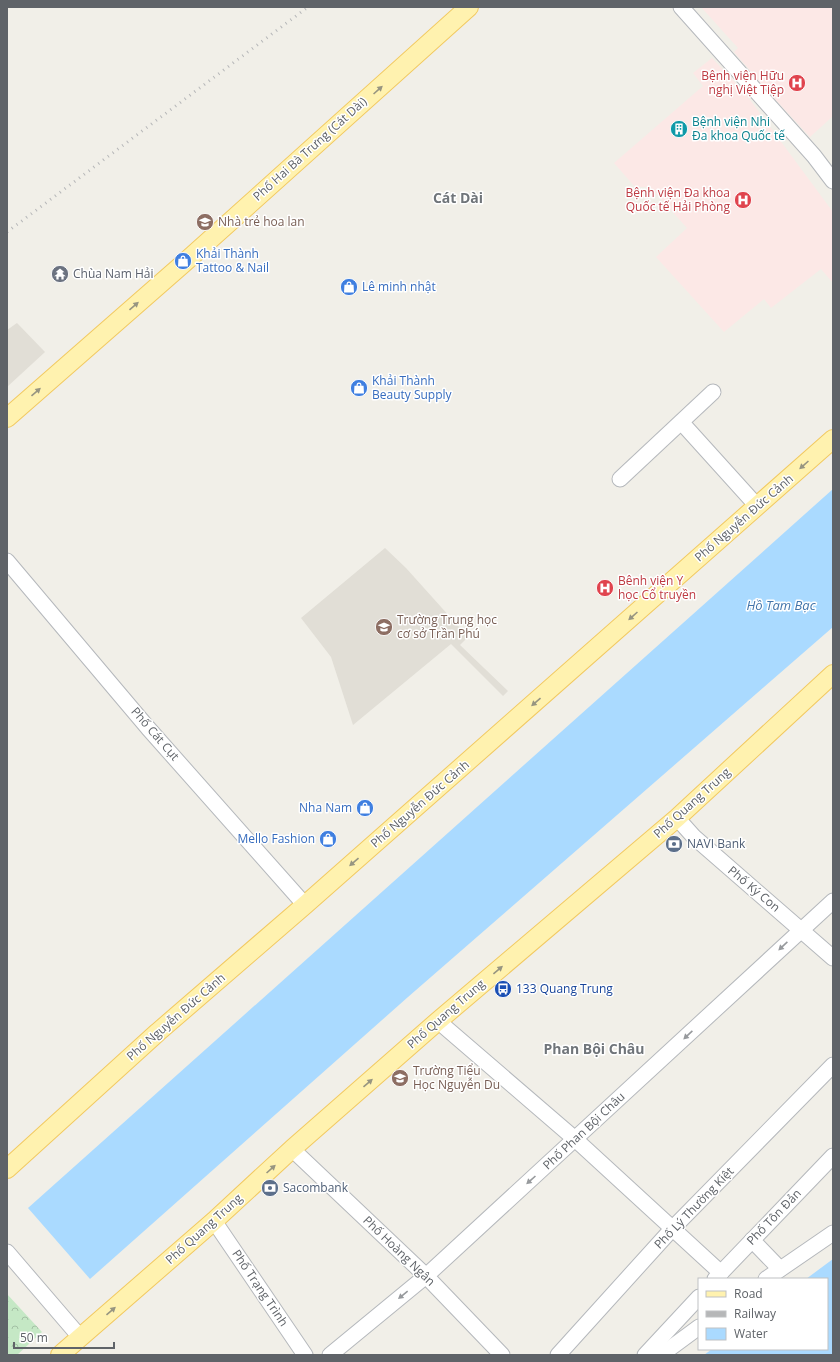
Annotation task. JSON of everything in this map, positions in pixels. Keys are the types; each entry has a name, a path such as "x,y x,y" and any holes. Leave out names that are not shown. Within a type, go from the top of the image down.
{"main road":[{"name":"Phố Hai Bà Trưng (Cát Dài)","path":"7,418 189,258 469,7"},
{"name":"Phố Nguyễn Đức Cảnh","path":"7,1169 158,1032 305,905 833,439"},
{"name":"Phố Quang Trung","path":"60,1355 214,1221 292,1149 438,1021 678,818 833,674"}],"street":[{"path":"681,7 814,156 833,181"},
{"path":"620,479 682,423 713,392"},
{"path":"682,423 757,506"},
{"name":"Phố Cát Cụt","path":"7,561 148,728 305,905"},
{"name":"Phố Ký Con","path":"678,818 694,837 833,958"},
{"name":"Phố Phan Bội Châu","path":"330,1355 426,1276 833,901"},
{"path":"438,1021 575,1139 672,1229 718,1276"},
{"name":"Phố Lý Thường Kiệt","path":"558,1355 672,1229 833,1065"},
{"name":"Phố Hoàng Ngân","path":"292,1149 426,1276 502,1355"},
{"name":"Phố Tôn Đản","path":"718,1276 833,1156"},
{"name":"Phố Trạng Trình","path":"214,1221 305,1355"},
{"path":"767,1278 833,1233"},
{"path":"752,1240 780,1269"},
{"path":"7,1252 80,1337"},
{"path":"645,1355 698,1298"},
{"path":"661,1355 698,1328"}],"shaded area":[{"name":"Bệnh viện Hữu nghị Việt Tiệp","path":"701,7 833,7 833,116 810,137 734,52 738,48"},
{"name":"Bệnh viện Đa khoa Quốc tế Hải Phòng","path":"712,58 745,93 833,212 833,283 821,269 771,308 764,299 724,332 656,257 687,228 650,187 635,187 614,163 703,86 693,73"},
{"path":"17,323 45,352 7,387 7,330"},
{"name":"Trường Trung học cơ sở Trần Phú","path":"385,548 406,568 468,637 460,645 508,691 503,696 451,644 353,725 331,657 301,618"}],"green space":[{"path":"7,1294 42,1332 17,1355 7,1355"}],"water":[{"name":"Hồ Tam Bạc","path":"833,489 833,627 408,997 90,1279 28,1208"},
{"path":"833,1259 833,1355 704,1355 711,1350 828,1350 828,1278 807,1278"}],"railway":[{"path":"7,232 308,7"}],"place":[{"name":"Bệnh viện Hữu nghị Việt Tiệp","path":"797,83"},
{"name":"Bệnh viện Nhi Đa khoa Quốc tế","path":"679,129"},
{"name":"Bệnh viện Đa khoa Quốc tế Hải Phòng","path":"743,200"},
{"name":"Nhà trẻ hoa lan","path":"205,222"},
{"name":"Khải Thành Tattoo & Nail","path":"183,261"},
{"name":"Chùa Nam Hải","path":"60,274"},
{"name":"Lê minh nhật","path":"349,287"},
{"name":"Khải Thành Beauty Supply","path":"359,388"},
{"name":"Bênh viện Y học Cổ truyền","path":"605,588"},
{"name":"Trường Trung học cơ sở Trần Phú","path":"384,627"},
{"name":"Nha Nam","path":"365,808"},
{"name":"Mello Fashion","path":"328,839"},
{"name":"NAVI Bank","path":"674,844"},
{"name":"133 Quang Trung","path":"503,989"},
{"name":"Trường Tiểu Học Nguyễn Du","path":"400,1078"},
{"name":"Sacombank","path":"270,1188"}],"district":[{"name":"Cát Dài","path":"458,198"},
{"name":"Phan Bội Châu","path":"594,1049"}]}
